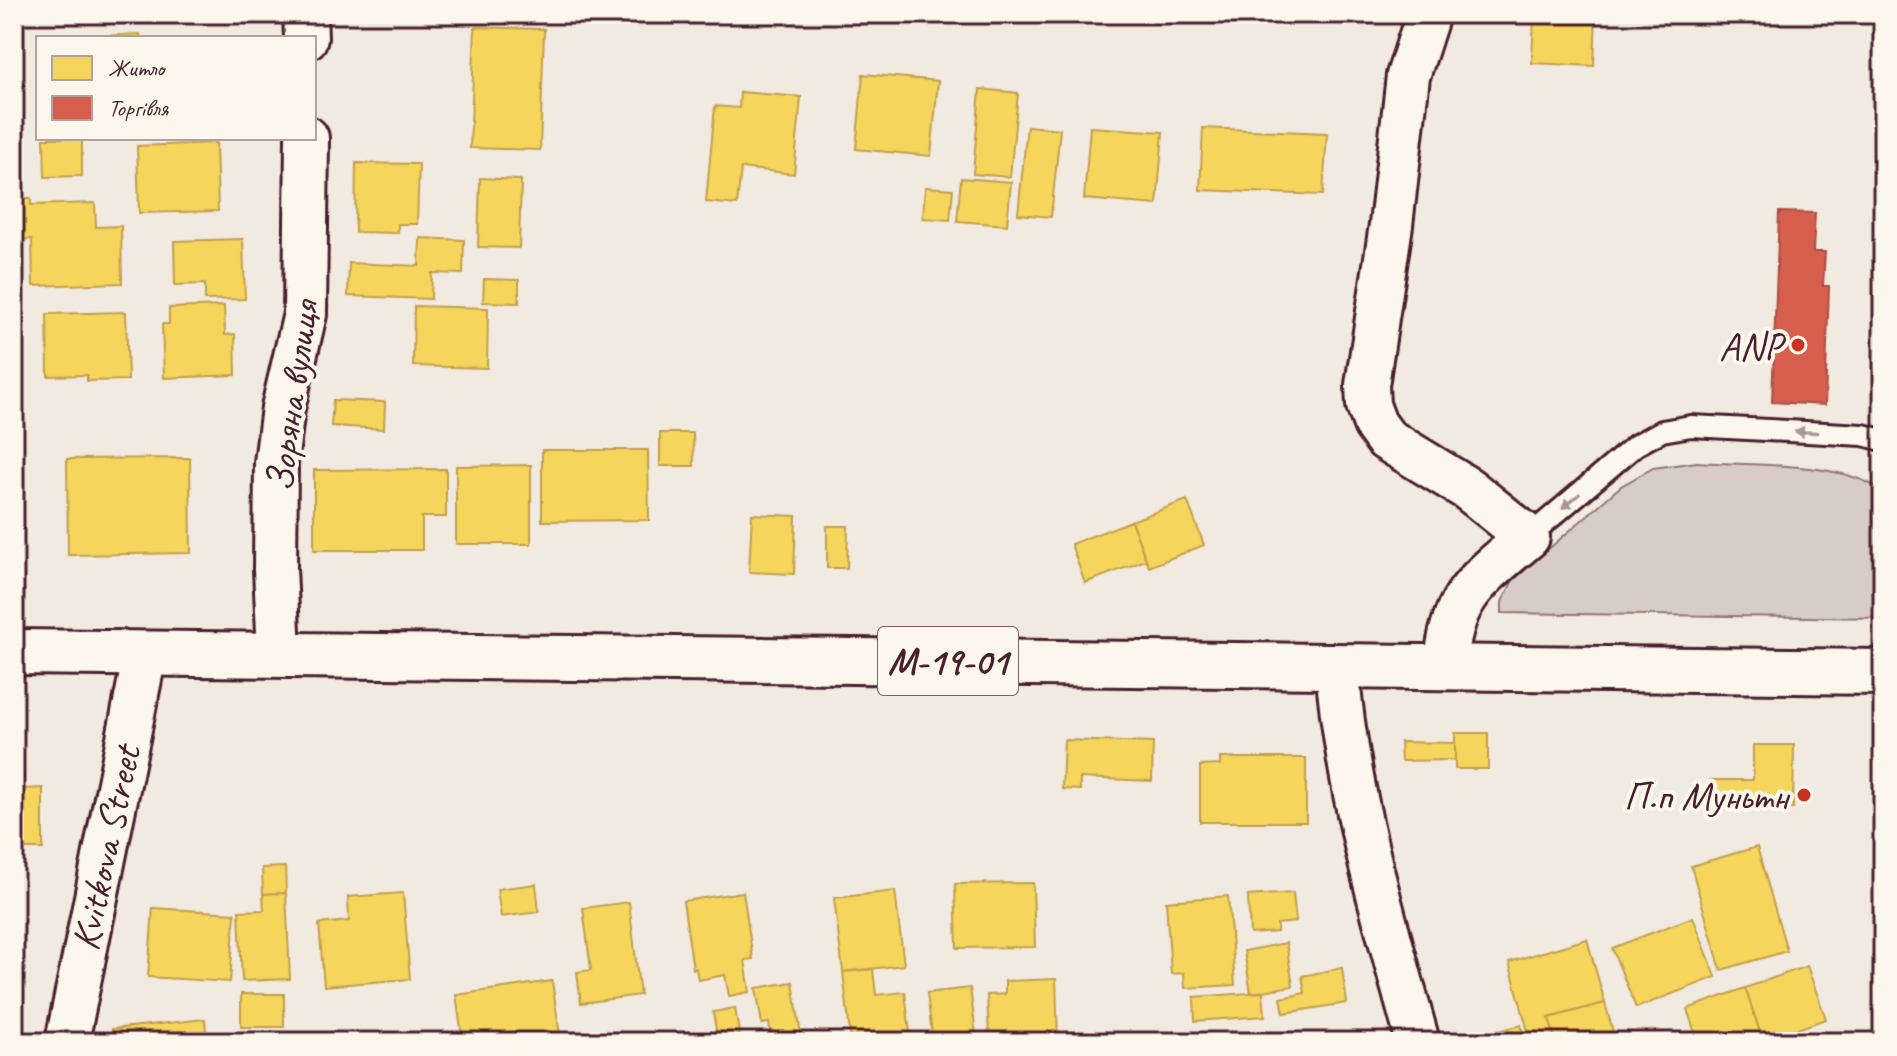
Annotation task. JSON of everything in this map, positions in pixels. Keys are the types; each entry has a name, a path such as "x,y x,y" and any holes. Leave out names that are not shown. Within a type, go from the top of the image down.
{"main road":[{"name":"М-19-01","path":"14,652 1883,672"}],"street":[{"path":"305,14 306,36"},
{"path":"1428,14 1408,76 1391,225 1369,371 1368,405 1375,424 1386,439 1468,489 1528,537 1473,586 1461,602 1448,638 1446,667"},
{"name":"Зоряна вулиця","path":"279,653 275,569 276,463 283,408 305,314 307,140"},
{"name":"Kvitkova Street","path":"67,1042 145,654"},
{"path":"1337,666 1346,749 1392,950 1418,1042"}],"lane":[{"path":"1528,537 1636,445 1662,431 1691,426 1863,435 1883,440"}],"shaded area":[{"path":"1697,462 1819,469 1864,481 1883,491 1883,618 1502,613 1502,602 1513,580 1621,486 1653,468"}],"building: Житло":[{"path":"1534,14 1596,14 1594,66 1532,63"},
{"path":"475,27 544,29 540,150 470,148"},
{"path":"140,34 140,36 99,36"},
{"path":"863,74 938,81 931,156 856,149"},
{"path":"980,89 1018,93 1010,177 973,174"},
{"path":"740,92 801,97 794,174 741,168 737,205 706,202 715,106 739,108"},
{"path":"1027,126 1060,129 1051,217 1018,214"},
{"path":"1090,127 1163,132 1157,205 1084,199"},
{"path":"1203,128 1327,133 1323,195 1200,190"},
{"path":"44,140 82,140 82,176 45,177"},
{"path":"216,143 218,211 139,213 137,146"},
{"path":"356,163 419,164 417,224 398,224 398,233 355,232"},
{"path":"480,178 521,180 519,248 478,247"},
{"path":"961,178 1011,182 1007,225 957,221"},
{"path":"925,187 953,189 950,220 923,218"},
{"path":"14,198 31,198 31,205 95,203 96,227 121,226 122,283 33,286 32,239 14,240"},
{"path":"420,238 464,240 463,274 432,273 431,299 348,296 349,263 419,266"},
{"path":"243,239 245,299 205,300 205,284 175,285 174,241"},
{"path":"484,279 519,280 519,303 483,302"},
{"path":"224,306 225,335 235,334 236,375 164,378 162,324 169,324 169,308"},
{"path":"414,306 488,308 487,368 413,366"},
{"path":"126,312 128,380 87,381 87,375 48,376 47,314"},
{"path":"333,400 385,402 384,429 331,426"},
{"path":"660,433 693,433 694,466 660,466"},
{"path":"542,450 648,450 649,520 542,521"},
{"path":"190,458 191,553 68,555 67,459"},
{"path":"531,465 531,544 456,544 456,466"},
{"path":"446,469 446,517 422,517 422,550 314,550 314,470"},
{"path":"1187,500 1204,545 1149,567 1131,521"},
{"path":"752,514 796,516 794,574 749,572"},
{"path":"1131,521 1146,560 1085,583 1071,544"},
{"path":"827,526 848,526 847,568 827,568"},
{"path":"1455,733 1488,733 1488,769 1455,769"},
{"path":"1064,740 1153,743 1152,781 1080,778 1080,790 1062,789"},
{"path":"1400,742 1455,743 1455,760 1401,761"},
{"path":"1753,745 1794,745 1793,809 1709,809 1710,780 1753,780"},
{"path":"1220,758 1306,758 1306,822 1200,822 1200,766 1220,765"},
{"path":"14,773 23,773 23,789 43,788 43,849 14,849"},
{"path":"1757,847 1787,951 1721,970 1691,866"},
{"path":"285,867 286,893 263,894 262,868"},
{"path":"1033,883 1035,947 957,948 955,884"},
{"path":"536,884 539,912 501,917 497,889"},
{"path":"895,891 904,965 843,972 834,898"},
{"path":"743,892 753,959 745,960 750,992 729,996 725,975 698,980 696,968 693,969 683,901"},
{"path":"286,893 290,979 242,981 239,911 264,910 263,894"},
{"path":"403,893 410,979 324,986 319,924 349,921 348,897"},
{"path":"1293,893 1296,922 1277,924 1277,932 1250,934 1248,896"},
{"path":"1228,896 1235,985 1185,988 1184,973 1171,974 1166,901"},
{"path":"629,902 640,995 581,1003 577,972 591,970 583,908"},
{"path":"153,908 235,913 230,982 148,977"},
{"path":"1693,917 1716,977 1636,1008 1612,948"},
{"path":"1587,939 1605,1003 1549,1018 1556,1042 1531,1042 1509,962"},
{"path":"1286,943 1293,986 1251,993 1244,951"},
{"path":"1807,966 1826,1019 1763,1041 1745,988"},
{"path":"1342,968 1347,1003 1284,1013 1281,998 1305,993 1302,976"},
{"path":"873,969 876,995 905,992 911,1042 851,1042 843,972"},
{"path":"1056,979 1058,1041 1003,1042 1003,1034 989,1036 987,995 1005,994 1005,981"},
{"path":"552,981 561,1042 463,1042 456,995"},
{"path":"793,982 802,1042 772,1042 769,1023 762,1024 756,988"},
{"path":"970,988 977,1042 933,1042 927,993"},
{"path":"1745,988 1763,1041 1698,1042 1687,1009"},
{"path":"1263,992 1265,1016 1195,1021 1194,997"},
{"path":"241,994 284,994 284,1027 241,1027"},
{"path":"1605,1003 1616,1042 1556,1042 1549,1018"},
{"path":"735,1008 740,1039 718,1042 713,1012"},
{"path":"205,1019 207,1042 113,1042 112,1029"},
{"path":"1521,1025 1526,1042 1461,1041"}],"building: Торгівля":[{"path":"1779,212 1815,213 1813,252 1825,252 1823,286 1829,286 1825,405 1772,402"}],"place":[{"name":"ANP","path":"1798,345"},
{"name":"П.п Муньтн","path":"1804,795"}]}
